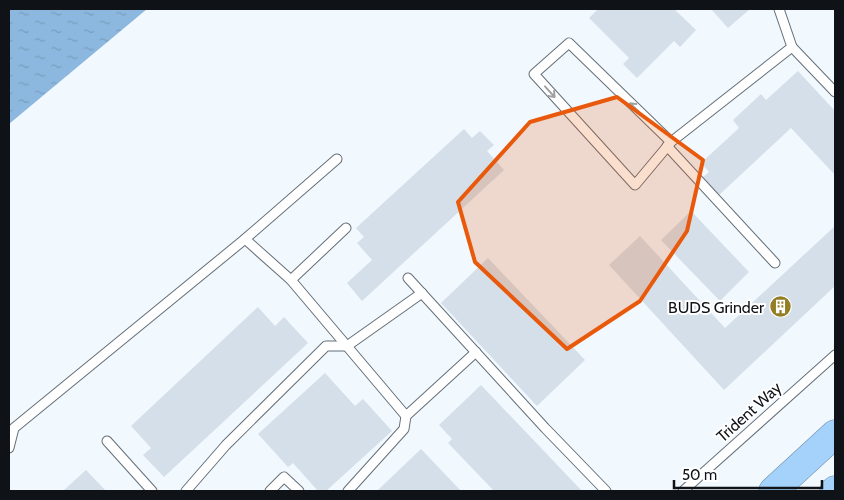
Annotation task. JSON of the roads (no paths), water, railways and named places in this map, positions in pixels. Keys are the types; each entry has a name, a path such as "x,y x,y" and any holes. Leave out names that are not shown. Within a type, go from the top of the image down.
{"highway":[{"path":"773,491 835,434"}],"lane":[{"path":"779,9 792,47 835,92"},
{"path":"776,263 669,144 569,44 534,74 635,185 669,144 792,47"},
{"path":"9,448 14,428 245,239 337,159"},
{"path":"291,280 346,228"},
{"path":"245,239 291,280 406,416"},
{"path":"408,278 545,428 606,491"},
{"path":"186,491 226,445 326,346 347,346 422,293"},
{"path":"348,491 404,429 406,416 476,352"},
{"name":"Trident Way","path":"683,491 835,355"},
{"path":"107,441 152,491"},
{"path":"270,491 284,477 300,491"}],"water":[{"path":"9,9 147,9 9,124"}],"place":[{"name":"BUDS Grinder","path":"780,307"}]}
